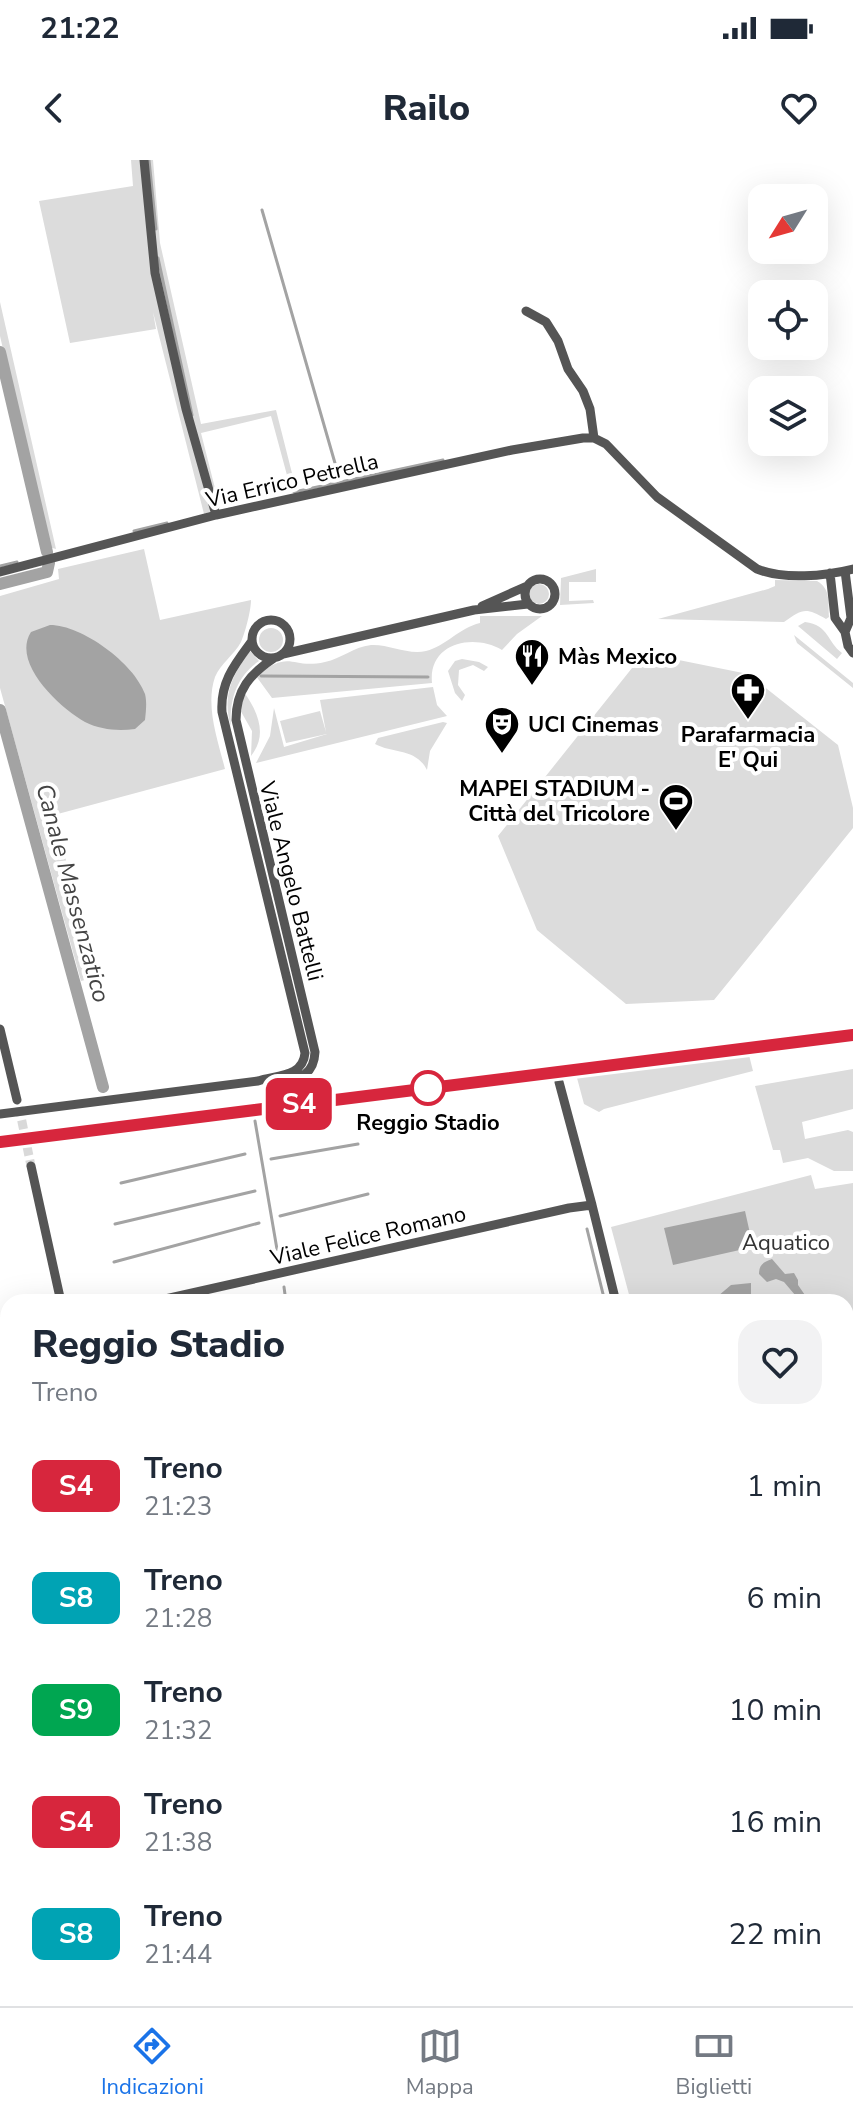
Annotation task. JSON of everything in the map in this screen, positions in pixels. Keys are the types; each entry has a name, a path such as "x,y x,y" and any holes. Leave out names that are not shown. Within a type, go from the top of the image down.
{"street":[{"path":"144,160 155,273 186,409 216,515"},
{"path":"526,311 546,322 558,341 568,369 583,391 590,409 594,438 612,449 657,497 752,567 774,575 849,570 851,618 845,632"},
{"name":"Via Errico Petrella","path":"0,572 216,515 512,450 571,438 594,438"},
{"path":"830,573 835,618 845,632 853,653"},
{"name":"Viale Angelo Battelli","path":"278,656 474,610 528,604 538,609 548,607 555,593 545,579 535,579 527,586 474,610"},
{"path":"527,586 525,598 528,604"},
{"name":"Viale Angelo Battelli","path":"0,1114 258,1081 293,1073 303,1064 305,1053 222,712 222,693 228,673 252,641 255,628 271,619 282,623 290,636 299,641 321,644"},
{"name":"Viale Angelo Battelli","path":"258,1081 301,1078 311,1068 315,1052 236,720 243,685 256,670 278,656 290,643 290,636"},
{"path":"252,641 257,652 278,656"},
{"path":"0,1029 17,1100"},
{"path":"559,1082 614,1294"},
{"path":"31,1166 59,1294"},
{"name":"Viale Felice Romano","path":"187,1294 553,1211 592,1205"}],"green space":[{"path":"131,160 153,160 160,243 201,424 276,410 296,489 291,490 271,416 201,433 220,508 204,514 153,312 156,329 70,343 39,201 133,186"},
{"path":"0,302 56,549 49,547 0,336"},
{"path":"144,549 160,620 251,600 250,610 241,642 218,672 212,688 214,723 225,769 54,815 97,977 81,981 0,688 0,596 59,579 58,569"},
{"path":"596,569 596,582 569,582 569,601 593,600 594,603 560,605 561,578"},
{"path":"775,580 817,581 827,592 829,617 826,619 804,611 784,622 658,619 768,589 775,586"},
{"path":"539,584 546,587 549,594 546,601 539,604 532,601 529,594 532,587"},
{"path":"480,616 542,616 517,634 502,650 478,642 466,642 445,650 433,669 432,683 272,698 256,676 284,661 305,664 325,662 371,645 412,652 426,651 480,623"},
{"path":"805,622 823,630 842,653 837,659 798,626"},
{"path":"271,628 279,632 283,640 279,648 271,652 263,648 259,640 263,632"},
{"path":"794,635 853,683 853,688 797,643"},
{"path":"250,651 259,661 245,674 236,690 231,708 231,727 228,716 230,687"},
{"name":"MAPEI STADIUM - Città del Tricolore","path":"644,653 748,674 838,745 853,808 853,828 714,1000 626,1004 537,930 498,836"},
{"path":"462,659 488,667 484,671 473,665 459,670 458,685 465,695 462,701 455,693 448,671 455,661"},
{"path":"433,687 437,705 447,716 256,763 270,736 274,708 284,747 327,734 286,743 280,721 320,711 326,732 320,700"},
{"path":"244,692 253,707 260,732 251,756 252,731 239,708"},
{"path":"447,723 430,751 427,770 411,755 375,744 378,738"},
{"path":"749,1055 753,1071 599,1112 584,1104 577,1078"},
{"path":"853,1069 853,1109 802,1122 805,1139 848,1130 853,1132 853,1171 834,1171 808,1158 783,1163 780,1150 773,1150 755,1086"},
{"name":"Aquatico","path":"811,1175 815,1189 853,1183 853,1294 629,1294 611,1227"}],"shaded area":[{"path":"50,625 77,631 105,648 130,670 145,694 145,720 135,729 97,727 85,722 52,696 27,657 31,632"},
{"path":"745,1211 753,1247 673,1265 664,1228"},
{"path":"772,1259 785,1274 794,1273 804,1294 794,1294 784,1282 776,1279 767,1282 759,1274 766,1261"},
{"path":"751,1283 751,1294 720,1294 731,1285"}],"waterway":[{"path":"149,160 156,229"},
{"path":"262,210 339,477"},
{"path":"158,258 192,415"},
{"name":"Canale Massenzatico","path":"0,352 47,552"},
{"path":"294,492 443,460"},
{"path":"134,531 167,523"},
{"path":"0,566 17,562"},
{"name":"Canale Massenzatico","path":"0,584 47,572 49,563"},
{"path":"261,676 428,677"},
{"name":"Canale Massenzatico","path":"0,710 103,1087"},
{"path":"255,1121 279,1261"},
{"path":"271,1159 358,1144"},
{"path":"121,1183 245,1154"},
{"path":"115,1224 255,1191"},
{"path":"280,1216 368,1194"},
{"path":"114,1262 259,1223"},
{"path":"587,1229 603,1294"},
{"path":"284,1287 285,1294"}],"tunnel":[{"path":"19,1107 31,1166"}],"railway":[{"path":"0,1142 853,1035"}],"train":[{"name":"S4","path":"0,1142 853,1035"}],"place":[{"name":"Màs Mexico","path":"532,687"},
{"name":"Parafarmacia E' Qui","path":"748,721"},
{"name":"UCI Cinemas","path":"502,755"},
{"name":"MAPEI STADIUM - Città del Tricolore","path":"676,832"},
{"name":"Reggio Stadio","path":"428,1088"}]}
